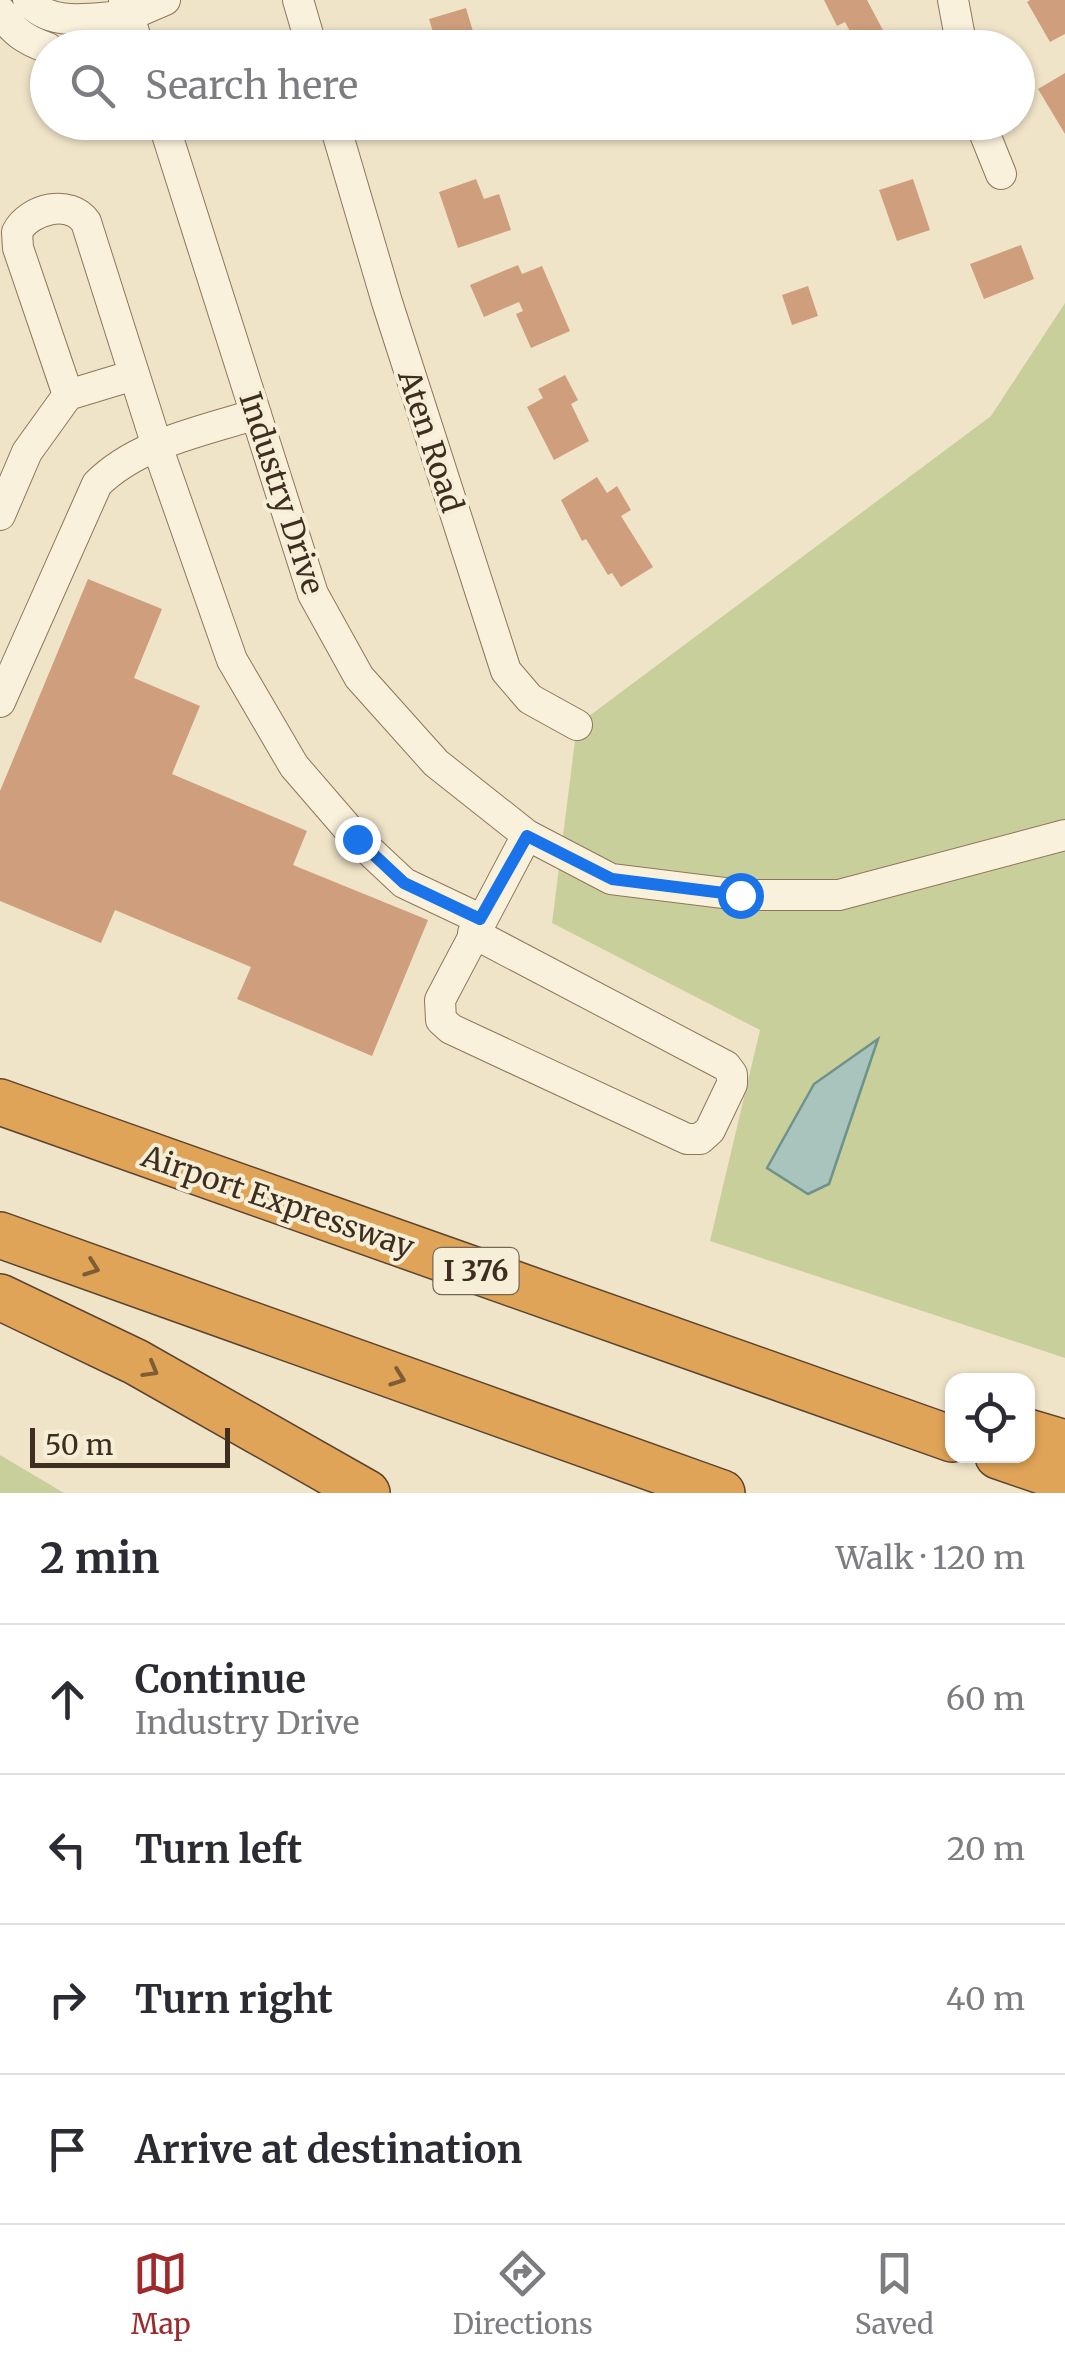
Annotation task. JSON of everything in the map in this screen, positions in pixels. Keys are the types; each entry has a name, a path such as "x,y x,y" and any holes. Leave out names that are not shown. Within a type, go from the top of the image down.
{"highway":[{"path":"0,1094 945,1407"},
{"name":"Airport Expressway","path":"0,1102 945,1438"},
{"path":"0,1236 722,1493"},
{"path":"0,1297 136,1362 367,1493"},
{"path":"1035,1434 1065,1443"},
{"path":"1018,1463 1065,1479"}],"street":[{"path":"28,0 35,10 57,19 165,0"},
{"path":"298,0 307,30"},
{"path":"953,0 959,30"},
{"path":"98,30 126,8"},
{"path":"0,11 19,34 30,39"},
{"name":"Industry Drive","path":"168,140 313,594 360,677 436,763 527,836 612,879 740,895 839,894 1065,834"},
{"name":"Aten Road","path":"339,140 392,320 506,671 530,699 577,725"},
{"path":"987,140 1001,174"},
{"path":"68,394 16,240 21,224 58,208 72,208 86,222 156,446 232,660 294,766 357,839 404,883 476,926 726,1066 732,1074 732,1084 710,1130 700,1138 687,1140 446,1026 438,1014 440,1000 476,926 527,836"},
{"path":"0,516 27,452 68,394 134,375"},
{"path":"0,702 97,484 115,466 156,446 256,414"}],"green space":[{"path":"1065,303 1065,1358 710,1241 760,1030 552,923 577,725 991,416"},
{"path":"0,1455 64,1493 0,1493"}],"water":[{"path":"878,1039 829,1184 808,1194 767,1168 814,1084"}],"building":[{"path":"824,0 867,0 883,30 849,30 845,22 837,26"},
{"path":"1065,0 1065,34 1050,42 1027,2"},
{"path":"466,8 473,30 432,30 429,19"},
{"path":"1065,73 1065,134 1038,89"},
{"path":"476,179 484,199 499,194 511,230 458,248 439,192"},
{"path":"913,179 930,230 897,241 879,190"},
{"path":"1021,245 1034,279 984,299 970,264"},
{"path":"518,265 522,274 542,266 570,331 531,348 516,314 523,311 519,302 484,317 470,285"},
{"path":"808,286 818,316 792,325 782,295"},
{"path":"565,375 578,400 571,404 589,441 554,460 527,407 543,398 538,389"},
{"path":"597,477 607,493 617,486 631,510 621,516 653,567 621,587 612,573 608,575 586,539 582,541 561,500"},
{"path":"88,579 162,609 134,678 200,706 172,774 307,831 293,865 428,920 372,1056 237,999 251,967 115,910 101,943 0,901 0,791"}],"route":[{"path":"357,839 404,883 480,919 527,836 612,879 740,895"}]}
